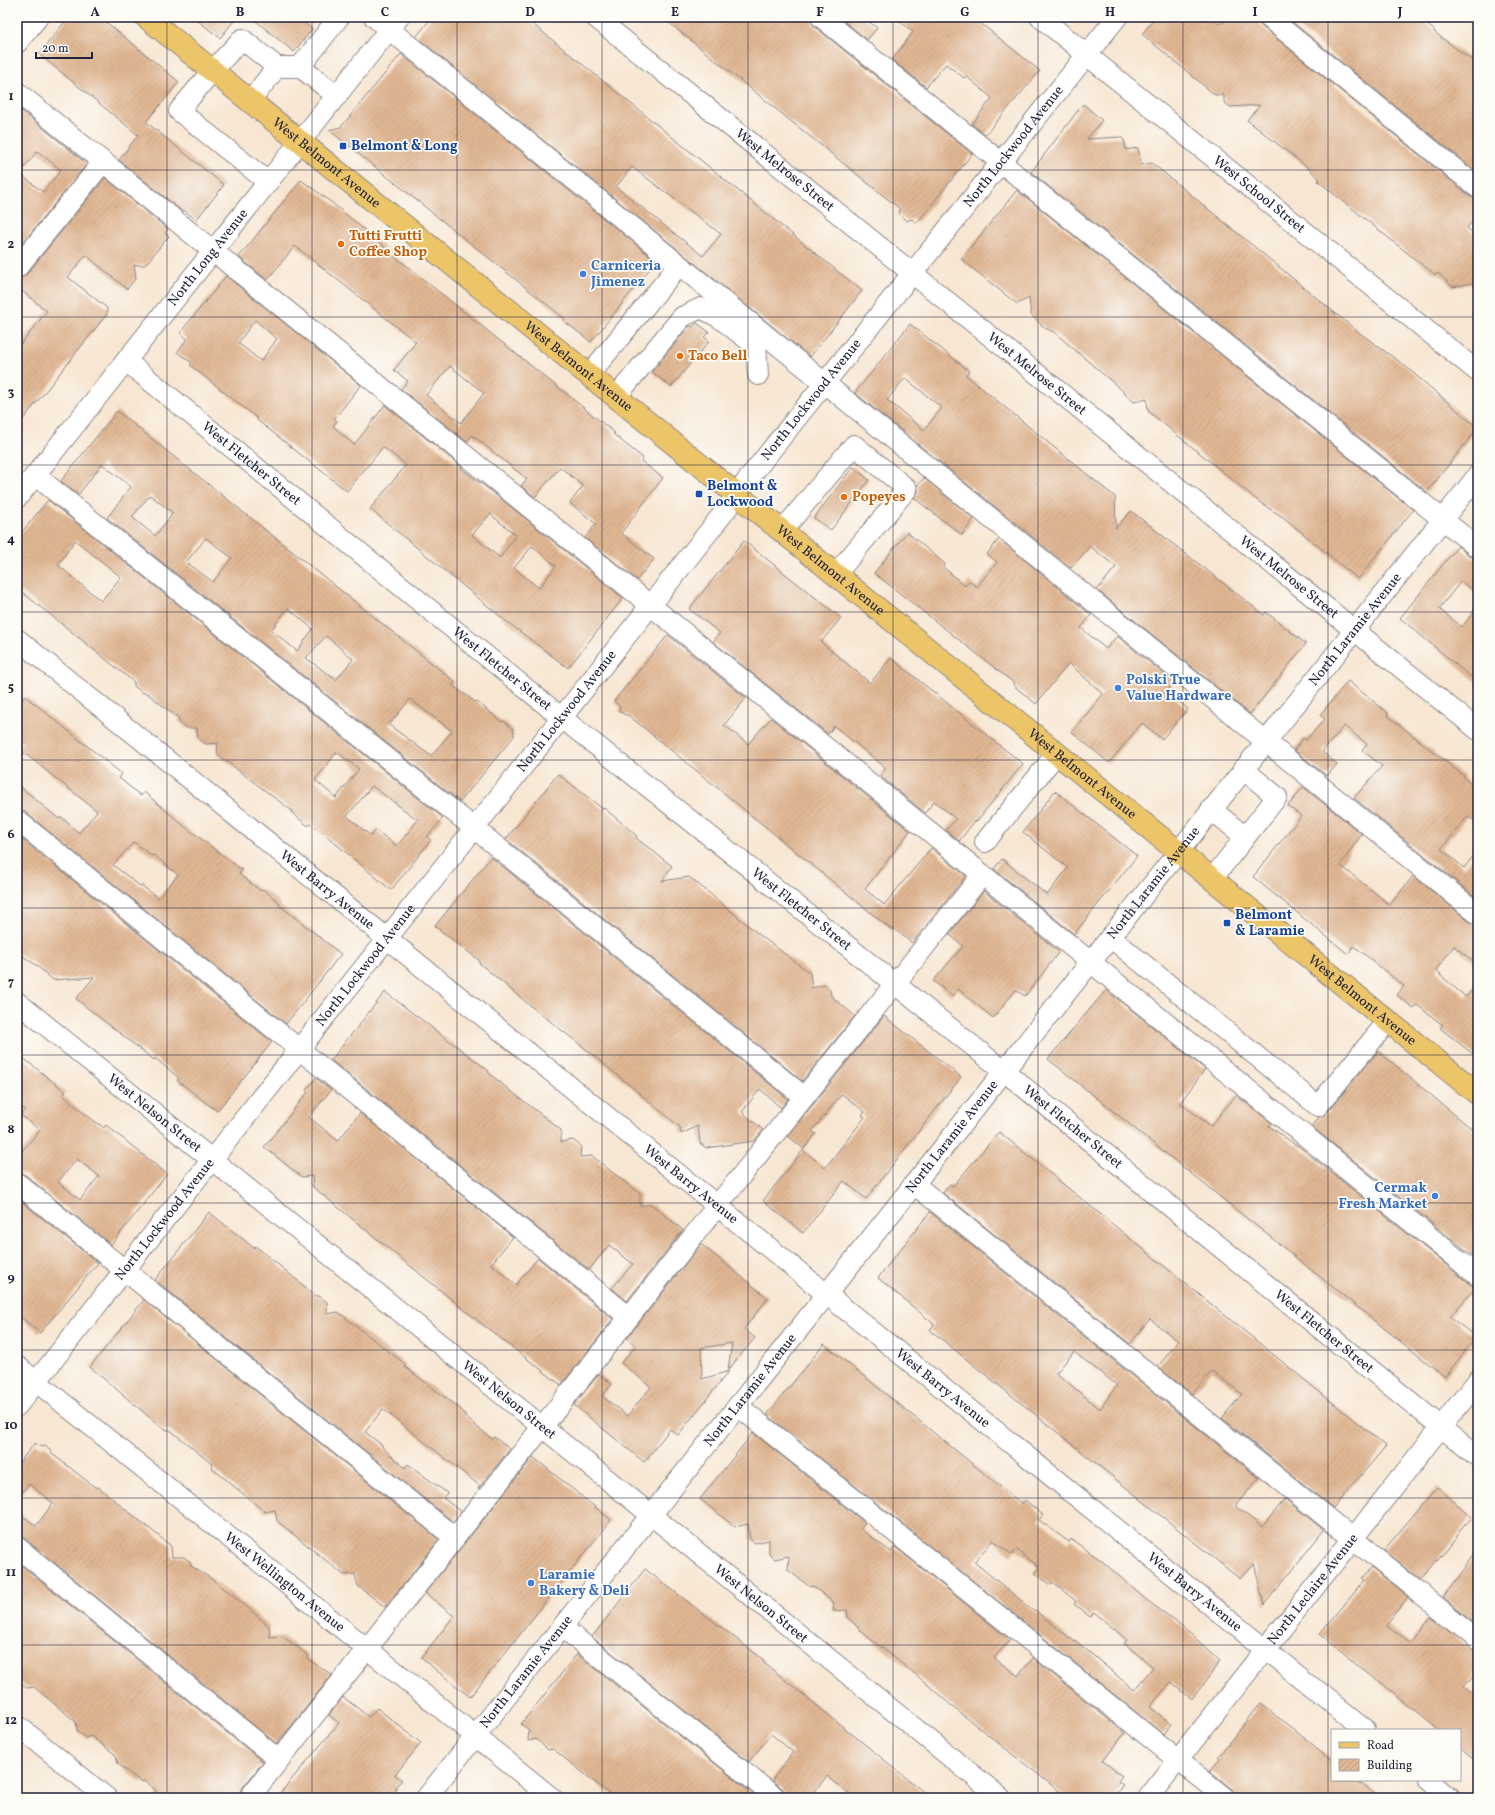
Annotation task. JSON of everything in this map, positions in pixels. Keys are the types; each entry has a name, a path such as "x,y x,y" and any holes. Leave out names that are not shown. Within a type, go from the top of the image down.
{"main road":[{"name":"West Belmont Avenue","path":"146,17 1478,1094"}],"street":[{"path":"17,43 38,17"},
{"path":"300,67 339,17"},
{"path":"374,17 394,23 678,265 1478,914"},
{"name":"West Melrose Street","path":"595,17 1478,730"},
{"path":"821,17 1478,548"},
{"name":"West School Street","path":"1040,17 1478,372"},
{"name":"North Lockwood Avenue","path":"17,1406 651,606 824,383 1117,17"},
{"path":"1268,17 1478,188"},
{"name":"North Long Avenue","path":"17,498 394,23"},
{"path":"268,182 179,111 212,71 242,39 277,67 300,67 337,96"},
{"path":"250,101 277,67"},
{"path":"17,92 1478,1276"},
{"path":"17,268 103,162"},
{"path":"589,375 678,265"},
{"path":"616,397 682,317 701,308 720,318 756,346 758,375"},
{"name":"West Fletcher Street","path":"126,361 562,718 1004,1071 1478,1457"},
{"path":"782,531 803,505 860,450 907,489 836,574"},
{"path":"35,475 474,828 804,1097"},
{"name":"North Laramie Avenue","path":"426,1798 1478,475"},
{"name":"West Barry Avenue","path":"17,639 1364,1729"},
{"path":"984,842 1057,753"},
{"path":"1212,879 1277,797 1243,769"},
{"path":"1211,809 1245,837"},
{"path":"17,820 629,1318"},
{"path":"249,1798 544,1427 717,1206 982,875"},
{"path":"1110,937 1318,1106 1388,1021"},
{"name":"West Nelson Street","path":"17,1002 544,1427 1000,1798"},
{"path":"17,1183 455,1538"},
{"path":"914,1184 1478,1640"},
{"name":"West Wellington Avenue","path":"17,1366 552,1798"},
{"name":"North Leclaire Avenue","path":"1148,1798 1478,1380"},
{"path":"738,1406 1225,1798"},
{"path":"17,1547 279,1760"},
{"path":"562,1627 776,1798"},
{"path":"17,1725 107,1798"},
{"path":"1428,1781 1450,1798"}],"building":[{"path":"69,17 100,17 179,82 146,122 224,185 196,220 184,210 183,212 119,160 138,135 39,54"},
{"path":"193,17 237,17 220,38"},
{"path":"251,17 297,17 312,29 294,52"},
{"path":"432,17 524,17 862,291 810,357 416,37","holes":["632,167 721,234 703,256 616,187"]},
{"path":"662,17 810,17 814,26 972,154 917,223 912,219 906,221 899,214 900,209"},
{"path":"839,17 863,17 877,28 867,40"},
{"path":"895,17 973,17 1040,71 985,135 972,124 992,98 966,76 964,78 946,64 926,87 892,60 913,32"},
{"path":"1156,17 1211,17 1219,24 1221,22 1223,23 1228,17 1257,17 1261,26 1471,197 1478,199 1478,214 1467,228 1478,237 1478,282 1453,287 1438,273 1436,275 1416,260 1318,181 1320,179 1308,168 1247,120 1260,105 1230,107 1224,102 1224,95 1215,95 1142,34"},
{"path":"1286,17 1418,17 1435,31 1434,32 1478,65 1478,173"},
{"path":"401,54 656,261 591,342 564,321 565,319 329,130 341,127"},
{"path":"1083,104 1102,120 1087,139 1121,137 1124,140 1126,150 1138,148 1141,165 1152,163 1357,331 1405,366 1478,428 1427,492 1031,172"},
{"path":"17,107 87,164 17,250","holes":["37,151 61,170 43,192 20,174"]},
{"path":"105,178 168,229 165,233 169,236 145,265 134,265 136,278 127,289 86,255 68,277 107,308 107,314 17,427 17,349 47,311 17,287 17,279 26,275"},
{"path":"301,180 331,202 384,246 383,247 615,433 613,434 643,458 641,461 663,478 621,533 654,559 637,580 585,538 596,524 570,503 583,486 560,467 535,497 521,486 527,479 472,435 467,442 401,389 408,381 394,370 416,342 295,246 267,280 239,257","holes":["450,366 484,393 461,423 426,395"]},
{"path":"1017,190 1413,510 1358,579 1283,517 1262,504 1148,411 1147,399 1134,402 1054,332 1045,328 1031,315 1029,298 1017,304 961,259"},
{"path":"226,276 361,385 334,419 337,421 333,426 354,445 385,405 462,469 623,598 568,668 506,621 370,509 406,465 383,447 347,491 190,365 192,363 177,352 187,339 180,333","holes":["255,320 277,339 261,361 238,343","490,514 516,535 500,558 472,535","532,546 556,566 539,588 514,568"]},
{"name":"Taco Bell","path":"697,323 709,332 704,337 709,341 671,387 652,372 689,326 693,327"},
{"path":"910,324 969,371 966,375 1115,497 1116,528 1131,511 1264,615 1266,612 1306,644 1250,714 1097,590 1116,567 1090,546 1071,568 855,393","holes":["905,378 942,408 924,430 887,400"]},
{"path":"117,411 455,682 452,685 475,702 476,701 502,722 504,721 513,729 514,736 460,802 107,518 131,487 129,485 102,464 78,495 61,481","holes":["150,495 173,513 155,536 132,517","206,538 232,558 213,582 186,562","288,608 313,629 297,651 271,630","326,636 353,659 336,680 306,658","410,699 452,731 431,756 389,725"]},
{"name":"Popeyes","path":"853,467 869,480 831,530 814,518"},
{"path":"924,478 974,519 962,535 914,498 918,491 918,485"},
{"path":"48,500 443,818 427,837 431,840 391,890 324,834 310,824 308,826 291,812 292,811 217,754 218,743 206,744 198,739 197,728 186,728 179,722 179,718 147,693 143,693 134,686 134,682 17,588 17,538","holes":["75,540 121,577 101,601 58,565","337,752 359,769 336,798 315,780","372,786 418,820 397,846 376,830 371,836 347,816"]},
{"path":"907,532 945,564 943,567 965,586 969,581 977,587 997,562 987,554 999,539 1091,615 1081,628 1106,649 1117,636 1174,682 1167,691 1188,709 1162,739 1142,723 1109,763 1072,732 1103,694 1069,663 1036,704 1013,685 1014,683 874,573"},
{"path":"744,541 841,618 821,642 870,683 891,658 1023,764 959,841 946,830 956,819 934,801 925,813 880,776 886,768 834,726 828,734 713,642 720,633 689,609"},
{"path":"1458,546 1471,557 1478,559 1478,595 1461,581 1439,609 1462,627 1478,607 1478,683 1400,618"},
{"path":"668,635 746,698 724,725 748,744 771,718 910,831 865,889 884,905 931,848 966,876 912,943 893,928 892,930 628,715 625,715 619,711 620,707 614,701"},
{"path":"1348,681 1388,713 1387,715 1465,777 1464,778 1478,790 1478,824 1468,816 1441,849 1464,868 1478,850 1478,899 1354,798 1382,766 1362,750 1367,744 1344,726 1322,752 1337,764 1327,776 1294,750 1303,738 1306,740 1325,719 1320,715"},
{"path":"17,694 23,699 25,696 122,774 119,778 141,796 144,792 184,826 242,870 239,874 261,891 263,889 280,903 279,905 341,954 286,1024 24,811 17,809 17,784 59,819 61,817 79,833 97,811 18,748 23,743 17,738","holes":["134,842 152,856 154,855 178,875 158,898 113,865"]},
{"path":"558,774 603,809 604,808 637,836 636,838 672,866 662,881 689,877 761,936 810,973 812,988 824,985 830,990 831,996 855,1016 802,1081 506,839"},
{"path":"1303,787 1362,834 1340,865 1390,905 1413,876 1471,923 1478,925 1478,965 1454,946 1436,970 1466,997 1478,982 1478,1058 1440,1028 1443,1025 1417,1005 1413,1008 1397,995 1404,986 1354,946 1348,954 1253,877 1301,816 1288,806"},
{"path":"1055,791 1137,856 1074,934 994,869 1002,859 1047,895 1068,868 1023,832"},
{"path":"17,835 272,1042 217,1111 177,1080 179,1078 155,1058 154,1060 76,999 94,977 53,980 36,965 17,952"},
{"path":"491,857 788,1099 781,1108 760,1089 742,1112 763,1130 754,1141 706,1148 700,1143 698,1126 681,1134 680,1127 581,1045 538,1012 479,963 480,961 435,926"},
{"path":"984,891 1059,952 1025,996 1016,990 993,1018 958,989 952,996 933,981 963,946 949,934"},
{"path":"1106,990 1205,1069 1180,1103 1211,1126 1236,1095 1272,1123 1269,1126 1297,1145 1475,1288 1450,1317 1476,1337 1445,1377 1048,1059"},
{"path":"385,992 489,1071 488,1072 503,1085 561,1130 561,1142 573,1140 581,1146 580,1157 592,1156 640,1194 640,1206 651,1204 683,1230 627,1301 612,1288 633,1264 609,1245 589,1270 331,1060"},
{"path":"884,1016 961,1077 866,1199 844,1181 803,1233 763,1201 803,1150 825,1168 865,1117 862,1115 865,1112 842,1094 812,1131 816,1134 804,1149 788,1136"},
{"name":"Cermak Fresh Market","path":"1378,1051 1478,1134 1478,1260 1312,1127 1319,1117 1327,1113"},
{"path":"17,1053 66,1092 63,1095 85,1114 104,1128 106,1125 167,1174 111,1245 24,1174 17,1172 17,1157 40,1130 21,1115 25,1109 17,1106","holes":["77,1159 99,1176 80,1200 58,1182"]},
{"path":"316,1078 331,1090 309,1117 338,1141 360,1113 513,1237 491,1264 516,1285 538,1258 613,1319 561,1385 477,1320 313,1187 312,1176 302,1177 264,1147 308,1092 306,1090"},
{"path":"999,1132 1386,1446 1333,1508 1222,1418 1242,1394 1212,1371 1192,1394 1158,1367 1178,1341 1150,1319 1130,1344 943,1193 950,1184 953,1186"},
{"path":"17,1198 98,1263 40,1333 17,1314"},
{"path":"209,1212 254,1248 255,1246 316,1296 319,1296 327,1302 327,1314 338,1312 405,1364 405,1367 458,1407 465,1414 465,1417 492,1439 494,1437 510,1449 478,1489 480,1486 383,1409 365,1432 382,1445 382,1447 405,1468 408,1464 447,1493 443,1498 461,1512 453,1522 155,1280"},
{"path":"930,1212 1259,1478 1235,1506 1262,1527 1285,1499 1324,1530 1264,1605 1254,1563 1240,1579 930,1330 934,1324 878,1278","holes":["1074,1352 1117,1385 1100,1409 1056,1373"]},
{"path":"701,1244 768,1298 744,1329 755,1338 728,1370 732,1343 701,1348 702,1379 729,1371 678,1435 670,1429 644,1462 574,1405 599,1374 612,1384 602,1396 627,1416 651,1387 621,1363 636,1346 627,1338"},
{"path":"144,1300 439,1540 385,1607 358,1586 355,1574 344,1575 277,1521 275,1510 265,1512 213,1469 212,1464 170,1430 166,1430 161,1427 90,1367"},
{"path":"824,1344 1022,1504 1025,1500 1043,1515 1039,1520 1069,1542 1071,1539 1102,1561 1144,1598 1182,1626 1220,1661 1217,1664 1218,1665 1192,1699 1171,1682 1150,1707 1171,1724 1163,1734 767,1415","holes":["993,1540 1012,1555 1016,1549 1039,1567 1035,1573 1050,1585 1052,1582 1076,1601 1074,1604 1090,1617 1094,1612 1127,1640 1124,1643 1153,1667 1134,1690 1076,1641 1075,1642 1034,1611 974,1562"]},
{"path":"753,1433 865,1523 861,1529 891,1552 895,1547 1010,1640 994,1658 1018,1676 1033,1658 1125,1733 1103,1761 1122,1776 1118,1781 1123,1785 1113,1798 1068,1798 954,1708 920,1678 858,1629 859,1628 848,1618 847,1610 833,1611 834,1603 813,1586 810,1587 788,1570 789,1556 775,1559 769,1554 769,1540 755,1543 750,1539 748,1524 735,1527 700,1499"},
{"path":"35,1443 41,1447 45,1446 51,1451 51,1453 96,1488 98,1487 171,1546 172,1557 184,1557 190,1562 191,1566 234,1596 269,1626 270,1637 282,1636 308,1655 308,1659 332,1675 277,1744 24,1538 17,1536 17,1511 36,1526 53,1503 29,1484 17,1499 17,1465"},
{"path":"533,1457 611,1520 470,1697 421,1658 454,1616 425,1593"},
{"path":"1437,1487 1472,1517 1422,1580 1384,1550"},
{"path":"1478,1549 1478,1621 1476,1624 1443,1597"},
{"path":"17,1562 263,1762 240,1791 238,1798 156,1798 156,1790 144,1781 141,1782 118,1764 116,1755 91,1736 86,1738 78,1732 76,1722 34,1687 27,1688 17,1680"},
{"path":"1371,1568 1408,1598 1387,1625 1410,1643 1430,1616 1478,1653 1478,1671 1465,1688 1478,1699 1478,1763 1461,1748 1461,1729 1438,1729 1320,1634 1364,1581 1361,1579"},
{"path":"645,1569 764,1660 763,1662 931,1798 855,1798 827,1776 809,1798 787,1798 783,1789 772,1780 793,1752 771,1734 749,1762 592,1637"},
{"path":"577,1654 758,1798 615,1798 553,1749 548,1750 536,1739 528,1741 529,1730 521,1724"},
{"path":"343,1697 369,1717 377,1708 421,1743 395,1775 402,1780 396,1786 396,1791 392,1796 387,1798 276,1798 339,1723 329,1715"},
{"path":"1260,1703 1331,1759 1331,1781 1362,1781 1382,1798 1236,1798 1232,1789 1210,1771 1220,1759 1218,1757"}],"place":[{"name":"Belmont & Long","path":"343,146"},
{"name":"Tutti Frutti Coffee Shop","path":"341,244"},
{"name":"Carniceria Jimenez","path":"583,274"},
{"name":"Taco Bell","path":"680,356"},
{"name":"Belmont & Lockwood","path":"699,494"},
{"name":"Popeyes","path":"844,497"},
{"name":"Polski True Value Hardware","path":"1118,688"},
{"name":"Belmont & Laramie","path":"1227,923"},
{"name":"Cermak Fresh Market","path":"1435,1196"},
{"name":"Laramie Bakery & Deli","path":"531,1583"}]}
